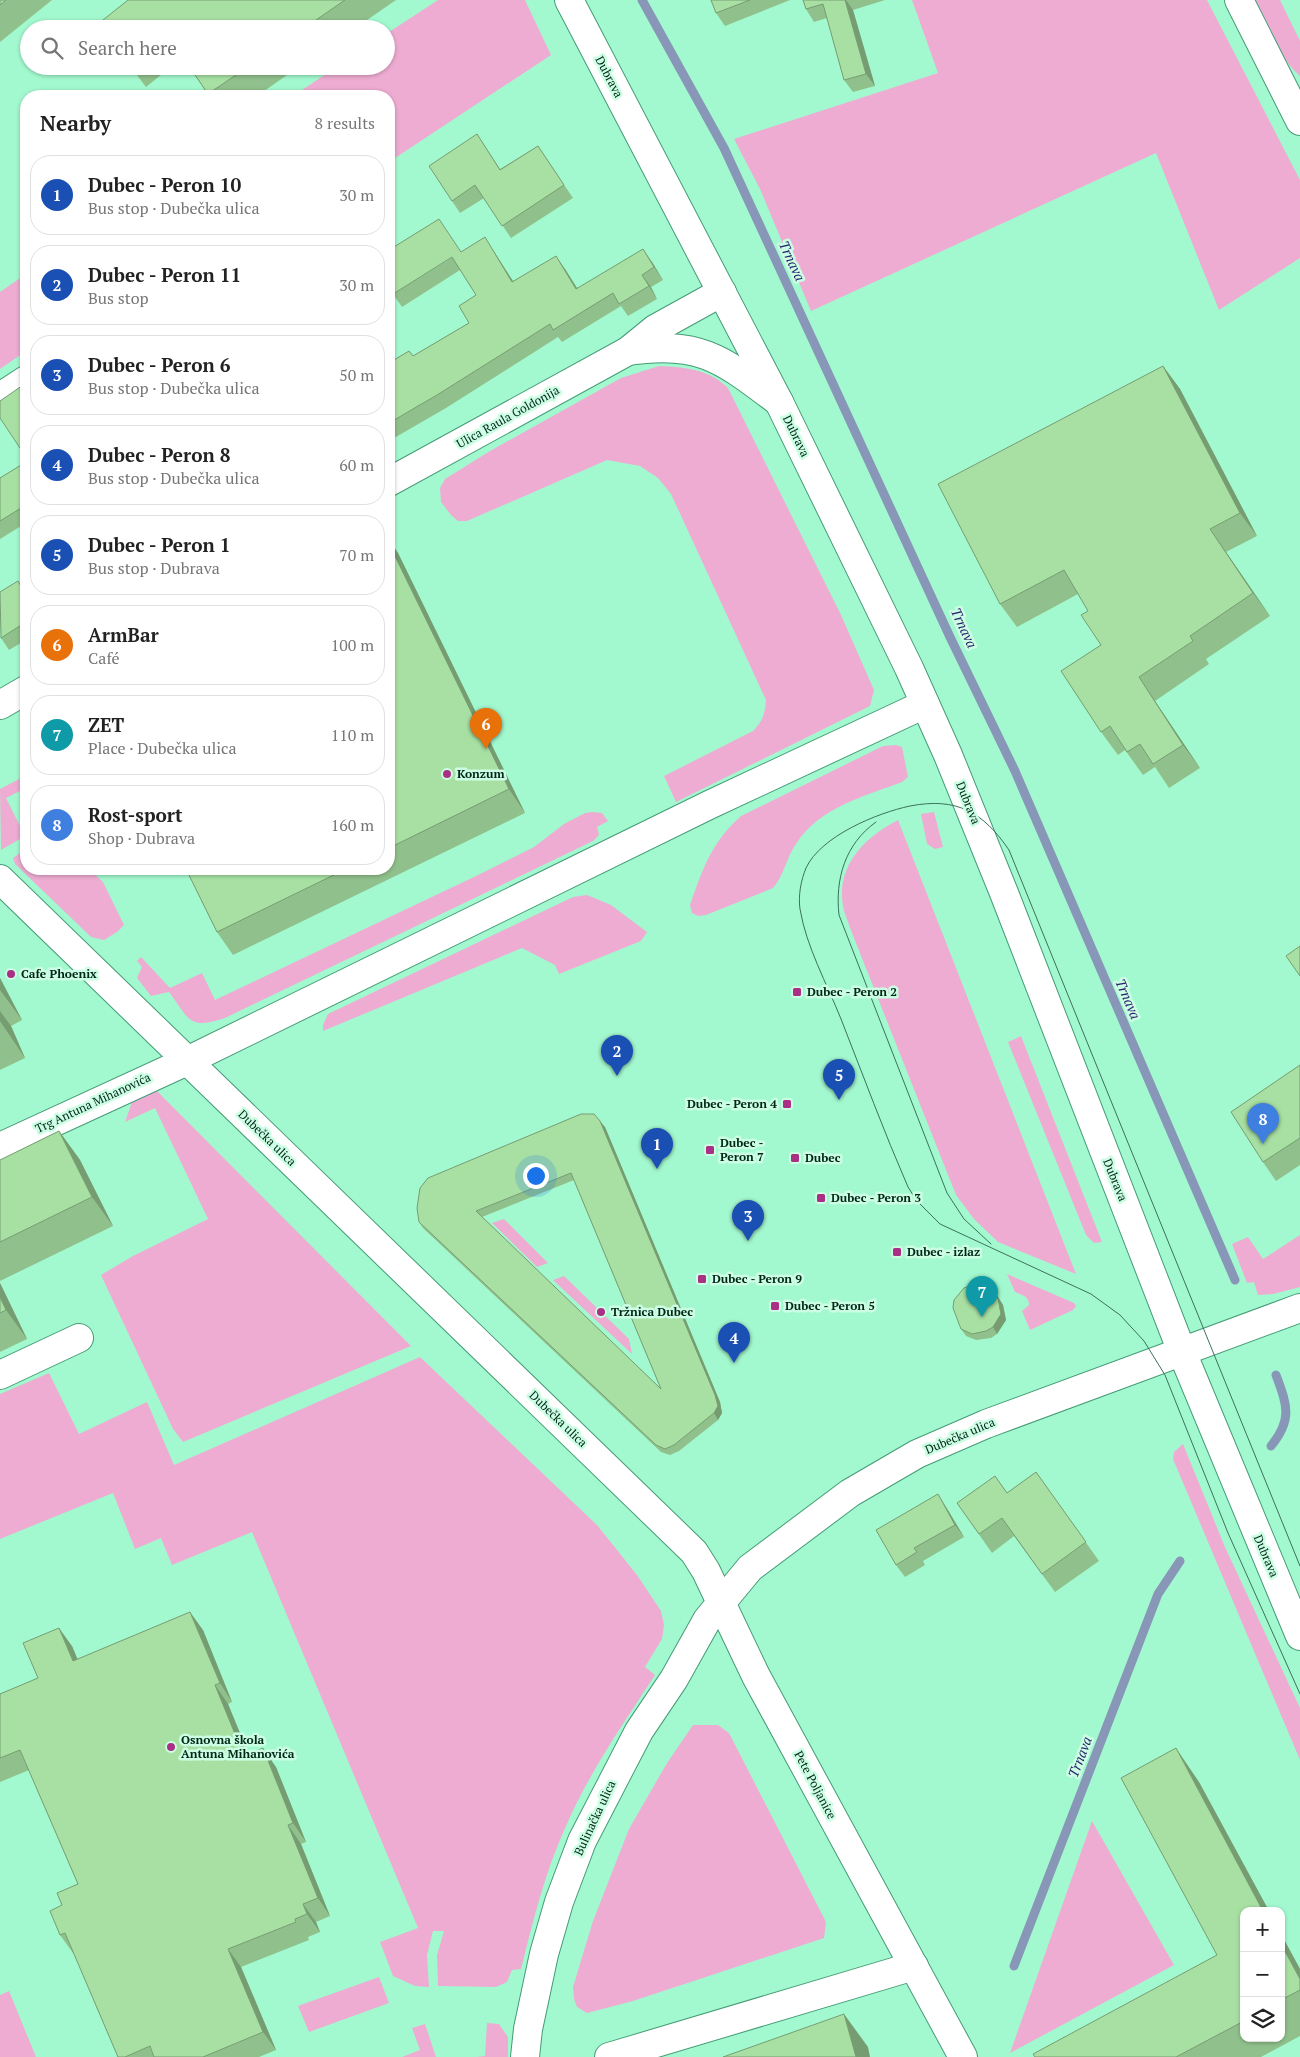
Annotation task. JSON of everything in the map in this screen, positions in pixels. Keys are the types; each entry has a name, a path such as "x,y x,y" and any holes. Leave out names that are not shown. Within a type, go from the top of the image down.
{"street":[{"name":"Dubrava","path":"569,0 779,402 925,704 1004,893 1182,1352 1300,1636"},
{"path":"1238,0 1300,121"},
{"name":"Ulica Raula Goldonija","path":"395,479 628,351 655,329 722,292"},
{"name":"Ulica Raula Goldonija","path":"628,351 676,347 710,356 731,367 779,402"},
{"path":"0,397 20,384"},
{"path":"0,705 20,693"},
{"name":"Trg Antuna Mihanovića","path":"0,1146 187,1061 709,805 925,704"},
{"name":"Dubečka ulica","path":"0,879 680,1536 694,1552 721,1602 750,1568 774,1548 850,1492 885,1470 986,1424 1300,1308"},
{"path":"0,1375 79,1338"},
{"name":"Pete Poljanice","path":"721,1602 756,1676 963,2057"},
{"name":"Bulinačka ulica","path":"525,2057 528,2029 544,1954 559,1902 582,1841 639,1731 674,1679 707,1620 721,1602"},
{"path":"608,2057 914,1966"}],"shaded area":[{"path":"438,0 525,0 551,55 395,158 395,90 302,90 324,75 395,75 395,28"},
{"path":"912,0 1207,0 1300,180 1300,258 1219,310 1156,153 811,311 760,189 734,139 938,73"},
{"path":"1255,0 1280,0 1300,41 1300,76 1286,60 1274,41"},
{"path":"20,278 20,355 0,369 0,292"},
{"path":"659,366 696,370 713,377 728,388 841,615 874,690 870,706 676,802 664,776 753,731 763,717 766,700 671,494 658,478 640,466 607,460 467,521 458,521 441,502 440,488 445,479 490,451 621,378"},
{"path":"896,745 902,747 908,777 902,782 858,798 817,821 796,844 780,878 773,888 706,915 698,916 692,913 690,905 709,857 722,836 741,816 883,746"},
{"path":"20,779 20,791 6,798 20,826 20,839 1,850 0,789"},
{"path":"934,812 943,847 935,849 927,844 921,814"},
{"path":"585,813 602,813 608,821 597,827 599,835 593,841 225,1018 204,1023 191,1020 169,992 151,996 137,978 142,967 137,961 141,957 170,988 202,973 215,1000 476,876 534,847 564,824"},
{"path":"898,820 1076,1274 998,1242 974,1219 956,1195 850,928 844,909 842,891 849,865 855,854 864,844 874,835"},
{"path":"20,853 20,869 15,864 13,858"},
{"path":"26,875 95,875 103,882 124,925 104,940 91,937"},
{"path":"587,895 611,905 647,932 641,941 559,974 555,965 522,948 323,1031 323,1025 328,1014 573,897"},
{"path":"1021,1036 1102,1242 1094,1243 1086,1235 1008,1042"},
{"path":"156,1090 411,1346 183,1442 173,1429 101,1275 133,1256 208,1219 155,1108 125,1122 133,1099"},
{"path":"504,1219 548,1263 537,1267 492,1223"},
{"path":"1300,1235 1300,1287 1273,1294 1258,1295 1254,1282 1247,1283 1232,1244 1248,1237 1263,1259"},
{"path":"1007,1274 1074,1303 1076,1306 1073,1310 1030,1330 1022,1311 1029,1305 1028,1300 1025,1296 1015,1292"},
{"path":"564,1276 629,1339 632,1354 553,1280"},
{"path":"420,1357 597,1525 637,1575 661,1611 664,1625 662,1639 645,1667 655,1675 585,1787 559,1843 540,1897 521,1969 512,1970 507,1982 496,1987 438,1986 437,1955 444,1931 433,1931 427,1955 429,1987 415,1986 393,1976 380,1942 418,1928 252,1532 172,1565 161,1538 135,1549 113,1493 0,1539 0,1394 49,1373 79,1434 147,1402 174,1465"},
{"path":"1183,1444 1225,1547 1300,1708 1300,1760 1173,1459 1174,1452"},
{"path":"693,1725 718,1725 729,1733 826,1922 824,1938 633,2001 587,2013 577,2007 573,1987 593,1921 629,1829 667,1763"},
{"path":"1092,1821 1174,1965 1010,2053"},
{"path":"379,1977 389,2003 309,2032 298,2006"},
{"path":"9,1991 36,2057 0,2057 0,1995"},
{"path":"487,2023 499,2024 508,2037 508,2057 476,2057 485,2056"},
{"path":"425,2024 436,2057 402,2057 420,2050 412,2028"}],"building":[{"path":"128,0 345,0 316,20 103,20"},
{"path":"711,0 750,0 716,13"},
{"path":"803,0 845,0 866,74 844,80 823,4 806,9"},
{"path":"195,75 236,75 214,90 205,90"},
{"path":"477,134 500,170 538,146 564,185 502,226 475,185 452,201 429,166"},
{"path":"439,219 461,252 485,237 512,282 556,256 576,289 643,249 654,267 642,275 649,286 619,304 613,293 553,330 550,324 395,420 395,359 409,351 413,356 469,323 459,306 476,295 452,257 395,293 395,246"},
{"path":"1163,366 1240,513 1210,529 1253,593 1190,636 1193,641 1139,677 1183,745 1153,764 1140,744 1127,752 1110,726 1101,732 1061,671 1101,645 1081,615 1088,611 1064,570 1000,604 938,484"},
{"path":"20,387 20,448 0,418 0,401"},
{"path":"20,466 20,509 0,521 0,478"},
{"path":"395,556 509,789 395,845"},
{"path":"18,581 20,584 20,626 1,638 0,592"},
{"path":"189,875 334,875 217,932"},
{"path":"1300,946 1300,976 1286,956"},
{"path":"1300,1065 1300,1138 1263,1162 1231,1112"},
{"path":"581,1114 594,1114 600,1121 715,1395 718,1406 714,1413 674,1445 665,1449 656,1445 419,1222 417,1208 420,1188 428,1178","holes":["571,1173 661,1389 476,1211"]},
{"path":"59,1131 92,1197 0,1242 0,1160"},
{"path":"972,1285 987,1286 993,1289 998,1299 1001,1314 993,1327 986,1331 972,1334 961,1329 953,1308 954,1300 964,1288"},
{"path":"0,1297 6,1310 0,1313"},
{"path":"1036,1472 1086,1542 1042,1574 1002,1518 979,1534 957,1503 995,1476 1007,1493"},
{"path":"938,1494 955,1525 914,1548 917,1552 896,1565 876,1530"},
{"path":"190,1612 220,1683 215,1685 244,1756 263,1748 293,1823 288,1825 318,1898 303,1904 307,1914 295,1919 296,1922 228,1949 263,2032 203,2057 154,2057 150,2046 125,2057 118,2057 65,1933 60,1935 50,1911 62,1905 57,1893 78,1884 20,1750 0,1758 0,1694 38,1678 23,1643 59,1628 73,1661"},
{"path":"1176,1748 1261,1907 1240,1907 1240,2023 1176,2057 1035,2057 1033,2054 1217,1955 1121,1778"},
{"path":"1285,1951 1300,1979 1300,1990 1285,1998"},
{"path":"844,2014 856,2057 723,2057"}],"waterway":[{"name":"Trnava","path":"642,0 724,148 950,637 1015,771 1235,1280"},
{"name":"Trnava","path":"1271,1446 1283,1428 1286,1412 1283,1395 1276,1375"},
{"name":"Trnava","path":"1014,1966 1158,1594 1180,1561"}],"tram line":[{"path":"1300,1566 1009,850 979,817 967,810 942,804 927,804 897,809 867,820 837,836 813,856 806,868 800,888 800,909 812,951 908,1187 917,1201 940,1224 1091,1294 1120,1315 1144,1341 1165,1375 1228,1533 1300,1694"},
{"path":"876,822 857,841 844,863 839,888 839,915 947,1193 964,1219 991,1244"}],"place":[{"name":"ArmBar","path":"486,749"},
{"name":"Konzum","path":"447,774"},
{"name":"Cafe Phoenix","path":"11,974"},
{"name":"Dubec - Peron 2","path":"797,992"},
{"name":"Dubec - Peron 11","path":"617,1076"},
{"name":"Dubec - Peron 1","path":"839,1100"},
{"name":"Dubec - Peron 4","path":"787,1104"},
{"name":"Rost-sport","path":"1263,1144"},
{"name":"Dubec - Peron 7","path":"710,1150"},
{"name":"Dubec","path":"795,1158"},
{"name":"Dubec - Peron 10","path":"657,1169"},
{"name":"Dubec - Peron 3","path":"821,1198"},
{"name":"Dubec - Peron 6","path":"748,1241"},
{"name":"Dubec - izlaz","path":"897,1252"},
{"name":"Dubec - Peron 9","path":"702,1279"},
{"name":"Dubec - Peron 5","path":"775,1306"},
{"name":"Tržnica Dubec","path":"601,1312"},
{"name":"ZET","path":"982,1317"},
{"name":"Dubec - Peron 8","path":"734,1363"},
{"name":"Osnovna škola Antuna Mihanovića","path":"171,1747"}]}
